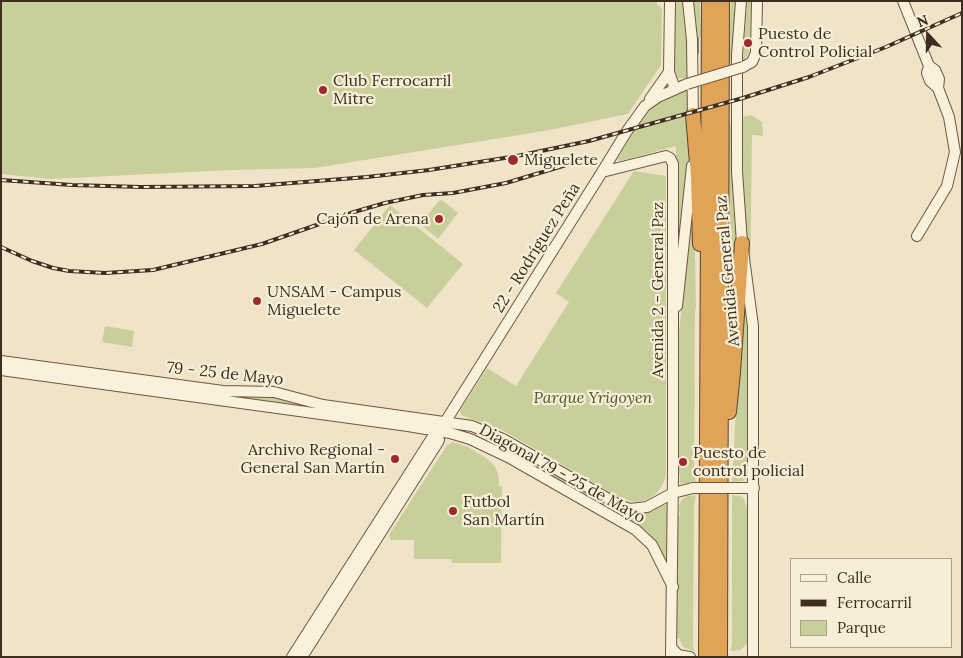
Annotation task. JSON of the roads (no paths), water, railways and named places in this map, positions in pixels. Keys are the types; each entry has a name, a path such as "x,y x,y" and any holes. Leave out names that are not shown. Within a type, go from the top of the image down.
{"highway":[{"name":"Avenida General Paz","path":"709,1 708,325 716,656"},
{"name":"Avenida General Paz","path":"716,656 726,484 722,1"},
{"path":"693,115 698,175 699,239 708,325"},
{"path":"726,484 742,243"}],"street":[{"path":"670,1 669,72 675,88"},
{"name":"Avenida General Paz","path":"674,329 689,209 692,167 692,40 688,1"},
{"name":"Avenida General Paz","path":"741,1 737,54 737,151 742,243 754,326 753,657"},
{"name":"22 - Rodríguez Peña","path":"292,657 432,438 440,429 626,131 645,106 658,97 675,88 743,67 752,62 756,53 757,1"},
{"path":"903,1 929,66 936,70 939,79 938,88 949,117 954,144 954,158 947,186 916,236"},
{"path":"645,106 669,72"},
{"name":"Avenida 2 - General Paz","path":"602,172 662,157 670,158 673,164 673,587 671,652"},
{"name":"79 - 25 de Mayo","path":"1,361 223,391 274,392 323,405 440,429"},
{"name":"79 - 25 de Mayo","path":"1,370 221,402 440,429"},
{"name":"Diagonal 79 - 25 de Mayo","path":"440,429 472,426 503,439 621,506 630,508 647,507 673,493 693,488 726,484 754,488"},
{"name":"Diagonal 79 - 25 de Mayo","path":"440,429 470,439 508,457 636,530 652,545 673,587"},
{"name":"22 - Rodríguez Peña","path":"302,657 438,442 440,429"},
{"path":"671,652 690,657"}],"waterway":[{"path":"698,38 698,53"}],"railway":[{"path":"1,180 141,187 255,186 429,170 517,156 589,141 743,98 809,77 886,47 962,13"},
{"path":"1,247 32,261 69,271 105,273 153,270 262,244 385,203 423,195 453,193 506,183 583,160"}],"place":[{"name":"Puesto de Control Policial","path":"748,43"},
{"name":"Club Ferrocarril Mitre","path":"323,90"},
{"name":"Miguelete","path":"513,160"},
{"name":"Cajón de Arena","path":"439,219"},
{"name":"UNSAM - Campus Miguelete","path":"257,301"},
{"name":"Archivo Regional - General San Martín","path":"395,459"},
{"name":"Puesto de control policial","path":"683,462"},
{"name":"Futbol San Martín","path":"453,511"}],"park label":[{"name":"Parque Yrigoyen","path":"593,398"}]}
